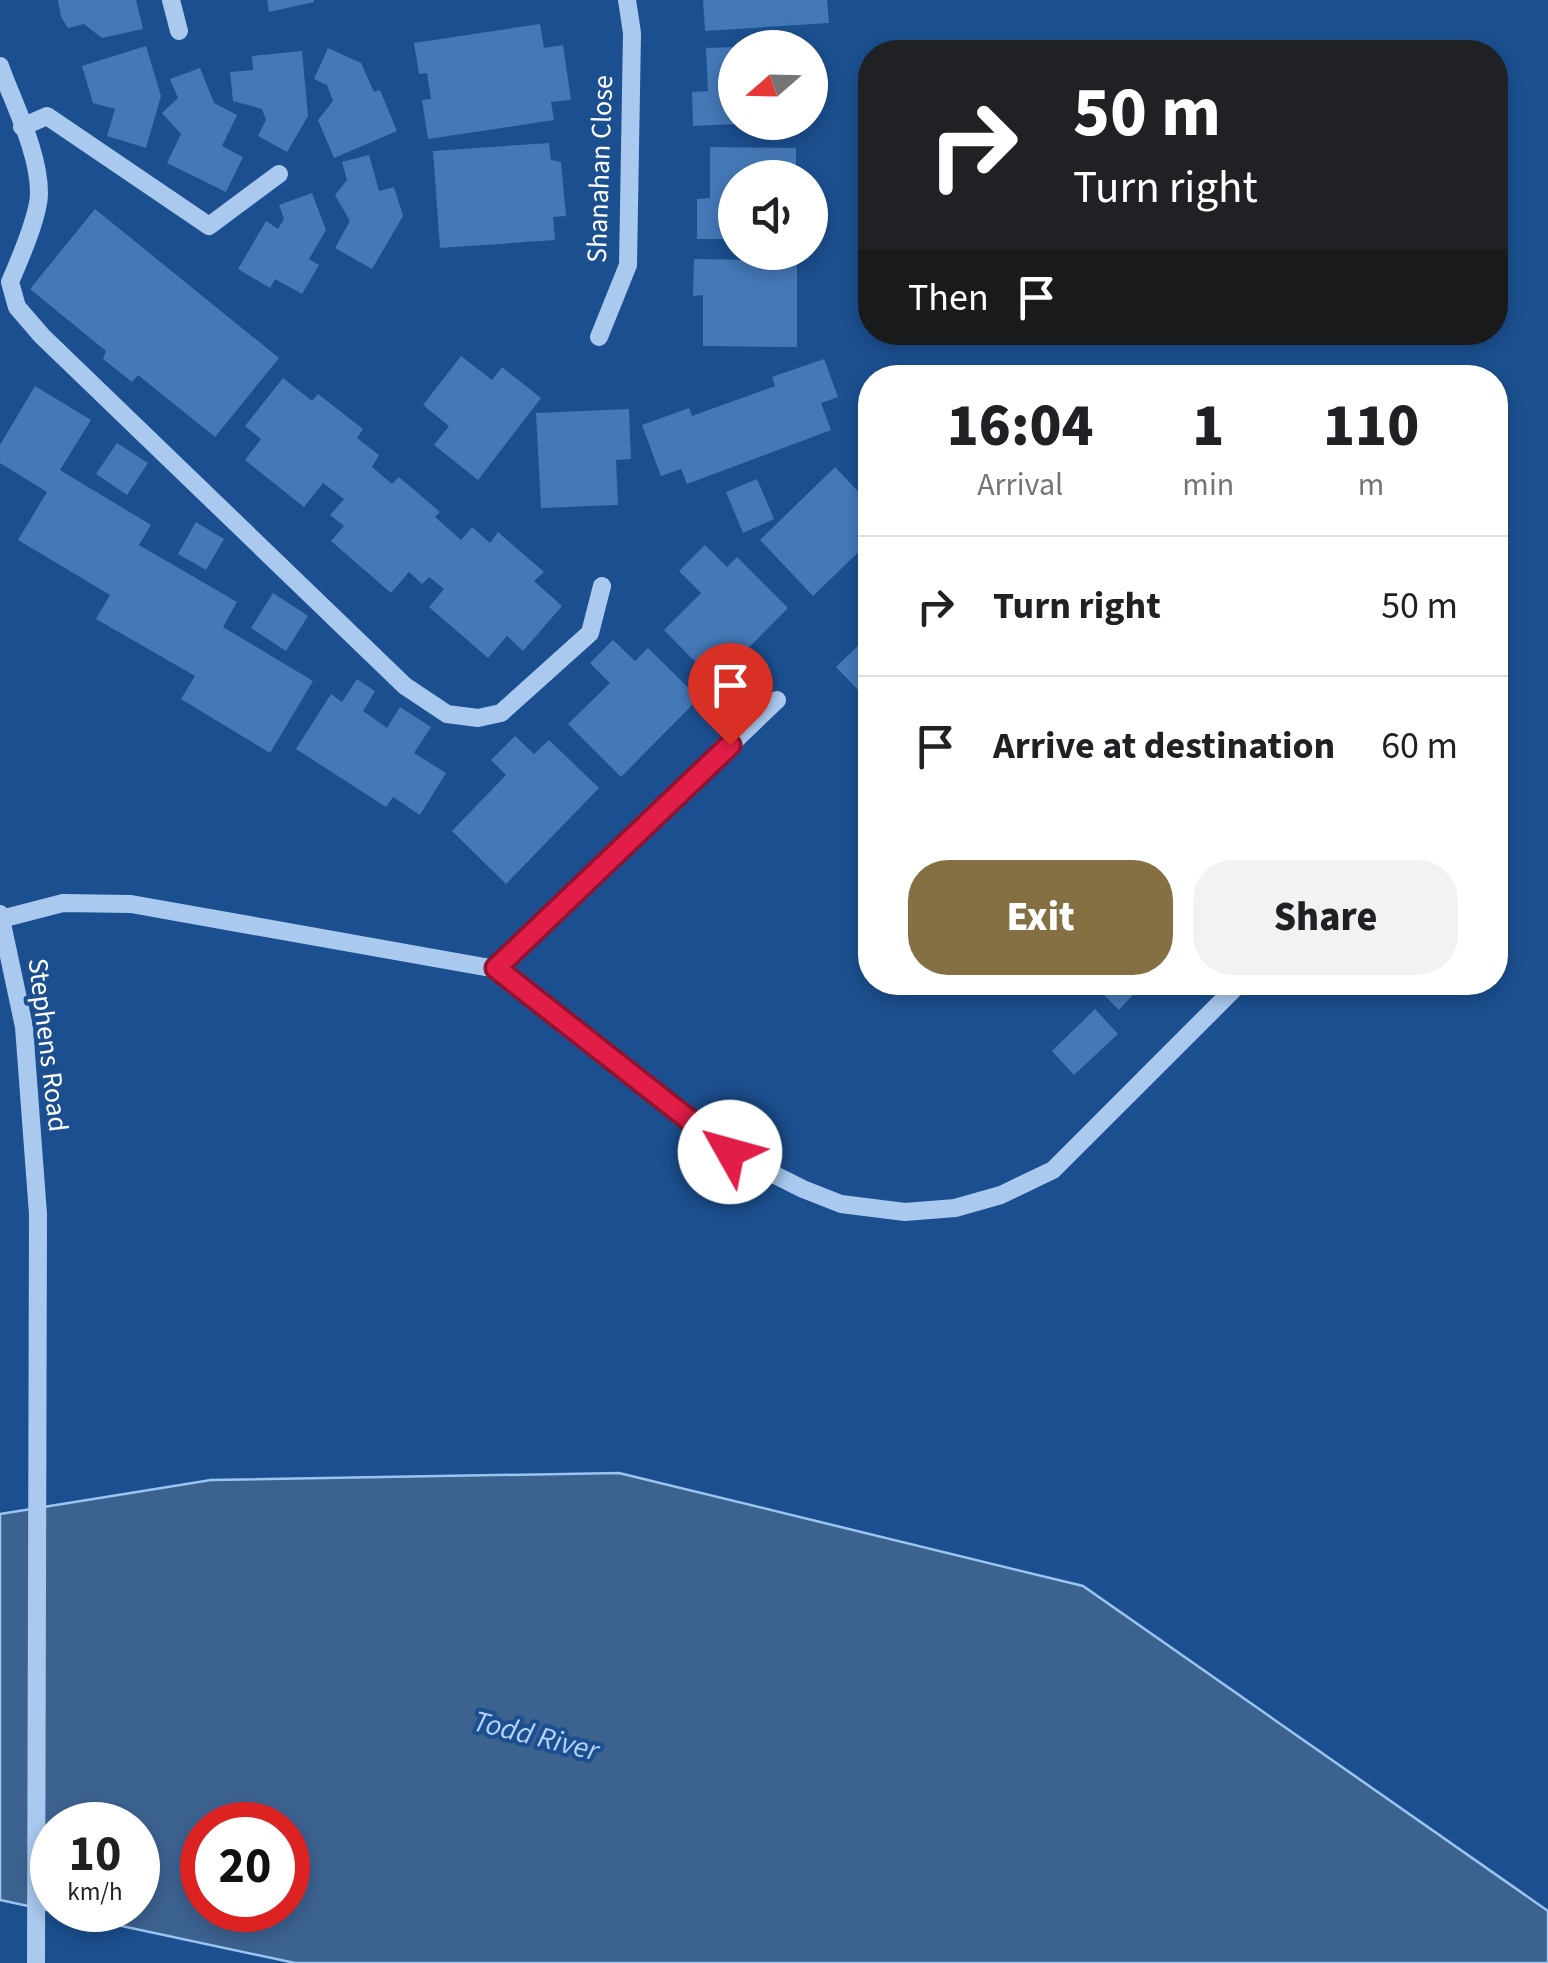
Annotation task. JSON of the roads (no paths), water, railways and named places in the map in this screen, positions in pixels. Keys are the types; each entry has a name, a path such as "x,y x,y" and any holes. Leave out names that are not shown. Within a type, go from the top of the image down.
{"street":[{"path":"171,0 179,31"},
{"name":"Shanahan Close","path":"599,337 628,265 632,32 628,0"},
{"path":"0,66 36,168 40,197 10,282 17,306 42,336 405,686 447,714 478,718 501,714 590,633 602,586"},
{"path":"22,127 47,116 208,226 279,174"},
{"path":"496,968 778,700"},
{"path":"1,916 63,904 131,904 496,968 730,1152 803,1190 841,1204 905,1212 955,1208 1001,1195 1052,1170 1228,995"},
{"name":"Stephens Road","path":"1,916 24,1027 38,1214 36,1963"}],"water":[{"name":"Todd River","path":"619,1473 1083,1586 1548,1911 1548,1963 295,1963 150,1932 160,1932 160,1802 30,1802 30,1906 0,1900 0,1514 211,1480"}]}
